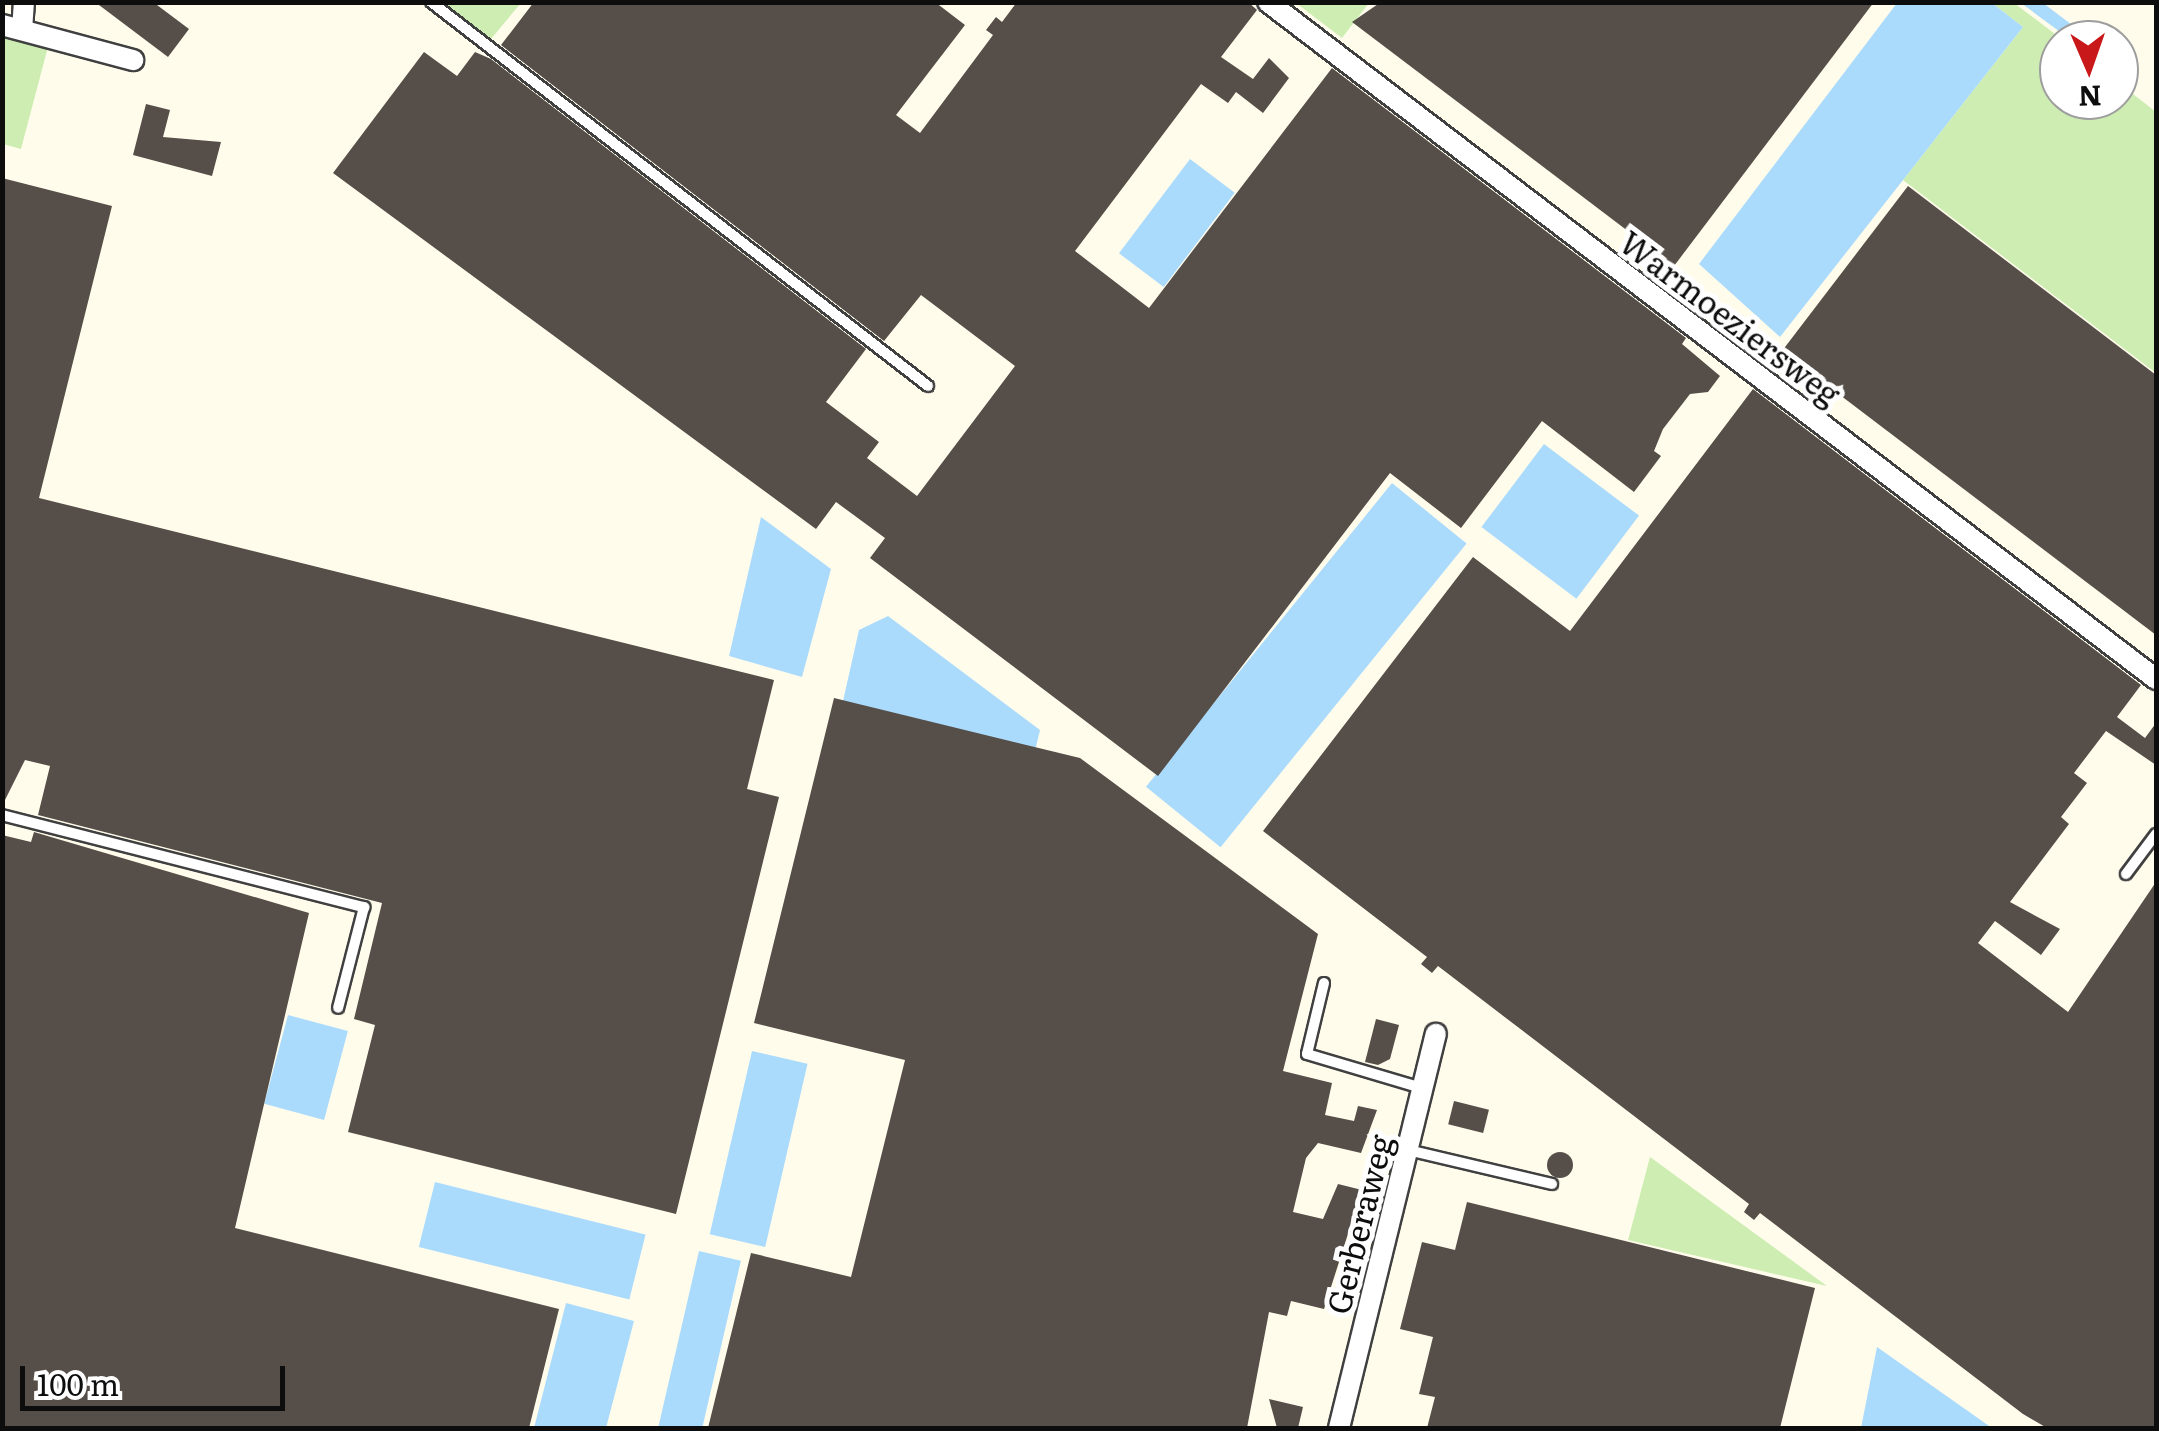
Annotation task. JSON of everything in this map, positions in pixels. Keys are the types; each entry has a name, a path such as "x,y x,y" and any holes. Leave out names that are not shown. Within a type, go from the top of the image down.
{"street":[{"path":"24,2 12,27 133,60"},
{"name":"Warmoeziersweg","path":"1268,2 2156,679"},
{"name":"Gerberaweg","path":"1339,1428 1436,1034"}],"lane":[{"path":"431,2 928,386"},
{"path":"2,815 364,907 338,1008"},
{"path":"2126,874 2156,834"},
{"path":"1324,984 1307,1054 1422,1088"},
{"path":"1407,1150 1552,1184"}],"green space":[{"path":"429,3 521,3 486,45"},
{"path":"1296,3 1369,3 1342,38"},
{"path":"1992,3 2014,3 2039,22 2039,120 2139,120 2139,99 2156,112 2156,373 1903,180 2023,27"},
{"path":"2,32 49,43 21,149 3,144"},
{"path":"1650,1157 1827,1286 1628,1240"}],"water":[{"path":"1897,3 1992,3 2023,27 1780,337 1699,264"},
{"path":"2021,3 2043,3 2066,20 2044,20"},
{"path":"1190,159 1235,193 1164,287 1119,253"},
{"path":"1544,444 1639,516 1576,599 1481,527"},
{"path":"1392,483 1467,543 1221,847 1146,787"},
{"path":"761,517 831,569 802,677 729,656"},
{"path":"888,616 1040,730 1021,811 829,763 859,630"},
{"path":"288,1015 348,1031 324,1120 264,1104"},
{"path":"752,1051 808,1064 765,1247 710,1234"},
{"path":"435,1182 646,1234 629,1300 419,1247"},
{"path":"699,1251 741,1261 702,1428 658,1427"},
{"path":"566,1303 634,1321 606,1428 534,1428"},
{"path":"1877,1347 1992,1428 1861,1428"}],"building":[{"path":"95,2 153,2 189,29 168,57"},
{"path":"534,2 935,2 965,25 896,115 920,133 993,35 986,30 996,17 1002,22 1017,2 1248,2 1257,10 1221,57 1253,79 1269,58 1289,78 1263,113 1236,92 1228,103 1201,84 1075,251 1149,308 1332,68 1686,338 1682,344 1720,376 1708,392 1690,394 1663,429 1654,451 1661,456 1634,492 1542,421 1461,528 1390,473 1158,776 870,558 885,538 836,502 816,529 333,173 424,52 457,76 475,52 491,59 866,349 826,402 879,442 867,458 917,496 1015,366 921,295 884,341 501,45"},
{"path":"1381,2 1874,2 1674,266 1352,22"},
{"path":"146,104 170,110 163,137 221,142 212,176 133,155"},
{"path":"2,178 112,206 39,498 774,680 747,789 779,797 676,1214 348,1132 375,1025 354,1019 382,903 38,815 50,766 25,760 2,806"},
{"path":"1908,186 2156,375 2156,635 1782,351"},
{"path":"1753,389 2141,685 2117,717 2145,738 2156,723 2156,765 2106,731 2074,773 2087,783 2061,817 2069,824 2010,902 2060,929 2041,955 1995,921 1978,943 2068,1012 2156,882 2156,1428 2047,1428 2023,1414 1760,1213 1754,1220 1744,1212 1749,1204 1438,966 1432,973 1421,964 1427,957 1263,831 1473,557 1570,631"},
{"path":"834,698 1080,758 1318,934 1283,1071 1332,1083 1325,1115 1354,1121 1358,1106 1377,1110 1361,1153 1318,1143 1306,1158 1293,1212 1323,1219 1338,1184 1362,1190 1324,1309 1291,1301 1287,1316 1269,1312 1247,1428 708,1428 751,1253 851,1277 905,1060 754,1023"},
{"path":"34,832 309,913 235,1228 559,1309 529,1428 2,1428 2,835 31,842"},
{"path":"1376,1019 1399,1025 1390,1059 1378,1065 1365,1062"},
{"path":"1454,1101 1489,1110 1483,1133 1448,1124"},
{"path":"1560,1152 1569,1156 1573,1165 1569,1174 1560,1178 1551,1174 1547,1165 1551,1156"},
{"path":"1467,1202 1815,1288 1780,1428 1427,1428 1435,1397 1419,1394 1433,1337 1400,1329 1422,1242 1455,1250"},
{"path":"1269,1399 1303,1407 1298,1428 1277,1428"}]}
